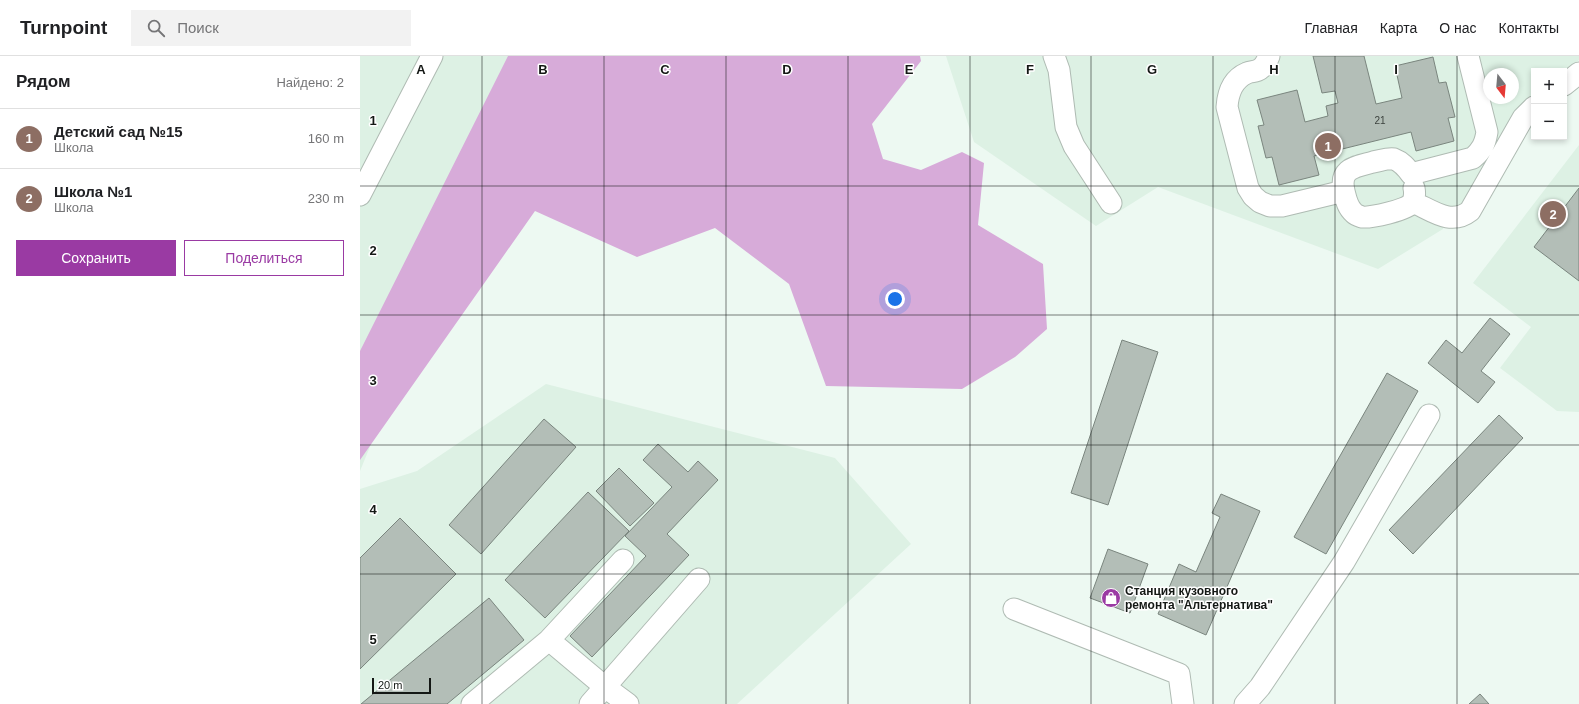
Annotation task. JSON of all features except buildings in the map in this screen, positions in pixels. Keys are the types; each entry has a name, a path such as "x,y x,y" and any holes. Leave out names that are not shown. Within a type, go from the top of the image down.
{"lane":[{"path":"360,195 432,56"},
{"path":"1054,56 1059,70 1066,126 1074,146 1111,203"},
{"path":"1269,56 1260,70 1248,73 1238,79 1232,86 1228,96 1227,107 1248,188 1253,196 1260,202 1270,206 1282,206 1344,190"},
{"path":"1411,174 1472,158 1480,152 1485,143 1487,132 1468,56"},
{"path":"1567,83 1579,73"},
{"path":"1413,202 1450,218 1458,218 1470,212 1523,118 1531,110"},
{"path":"1387,159 1394,159 1406,166 1411,174 1415,197 1413,202 1405,208 1370,217 1363,217 1353,212 1348,206 1344,190 1342,183 1344,177 1352,167 1387,159"},
{"path":"1245,704 1260,687 1344,562 1430,415"},
{"path":"472,704 549,640 623,560"},
{"path":"590,704 699,579"},
{"path":"1014,609 1179,674 1183,704"},
{"path":"549,640 605,687 628,704"}],"shaded area":[{"path":"360,56 530,56 360,471"},
{"path":"508,56 920,56 921,61 872,124 883,159 921,170 962,152 984,163 978,225 1043,264 1047,329 1015,357 962,389 826,386 789,284 715,228 637,257 535,211 360,460 360,351"},
{"path":"946,56 1579,56 1579,60 1567,70 1567,68 1531,68 1531,98 1521,106 1458,211 1447,208 1443,229 1378,269 1158,187 1096,226 974,142"},
{"path":"1579,145 1579,412 1557,411 1500,368 1531,327 1473,283"},
{"path":"546,384 835,458 911,544 737,704 360,704 360,489 417,471"}],"place":[{"name":"Детский сад №15","path":"1328,146"},
{"name":"Школа №1","path":"1553,214"},
{"name":"Станция кузовного ремонта \"Альтернатива\"","path":"1111,598"}]}
